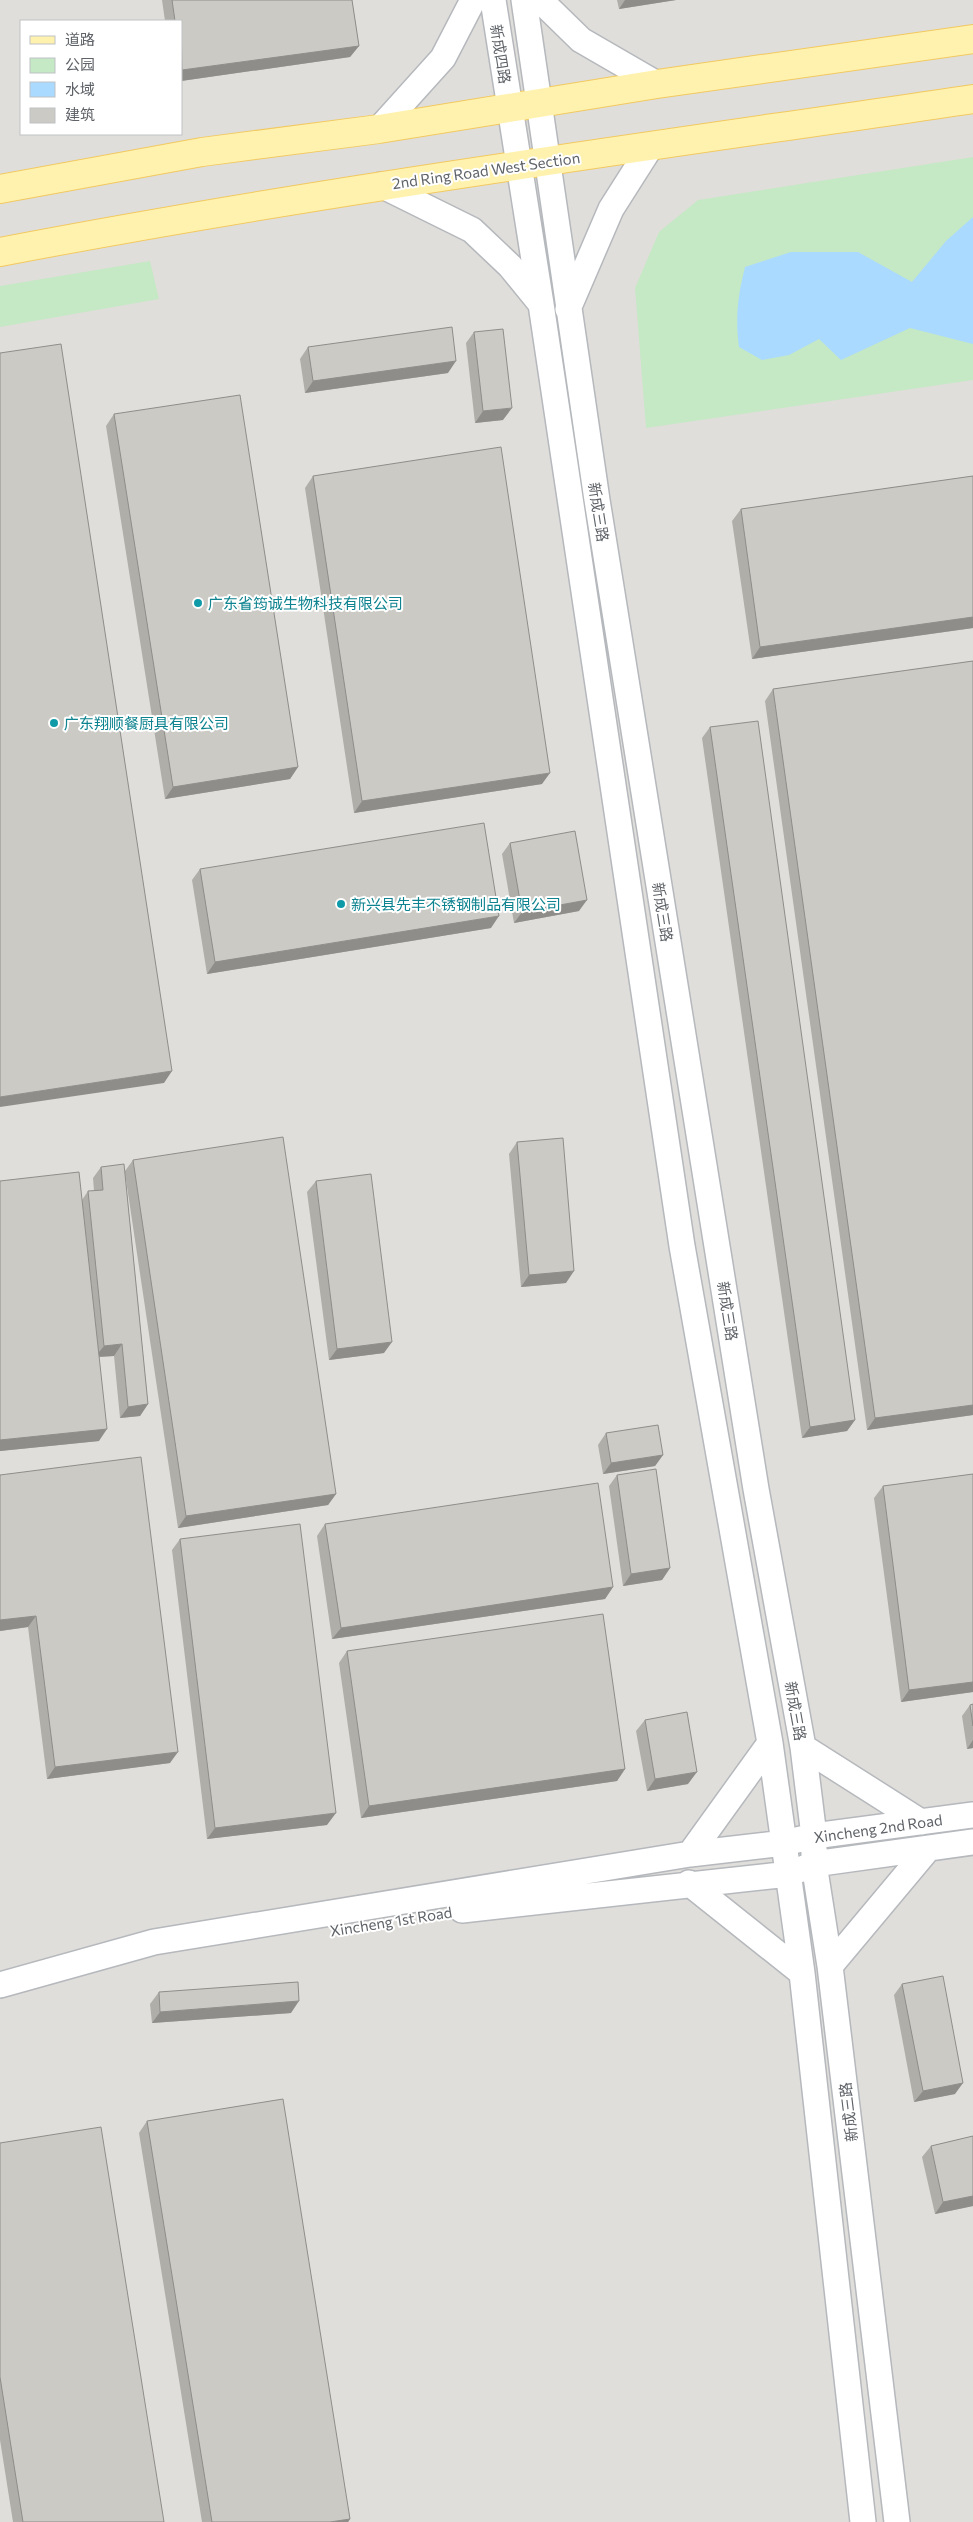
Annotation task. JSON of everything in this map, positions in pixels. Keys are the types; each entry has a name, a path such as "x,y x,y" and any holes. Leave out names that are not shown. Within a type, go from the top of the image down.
{"main road":[{"path":"0,189 202,152 380,129 657,84 973,39"},
{"name":"2nd Ring Road West Section","path":"0,252 175,218 381,185 973,99"}],"street":[{"path":"380,129 443,58 473,0"},
{"name":"新成四路","path":"493,0 510,108"},
{"name":"新成四路","path":"524,0 539,103"},
{"path":"540,0 581,40 657,84"},
{"name":"新成三路","path":"539,103 568,309 753,1470 803,1747 814,1836 814,1864 830,1966 897,2522"},
{"name":"新成三路","path":"510,108 682,1246 770,1743 802,1973 863,2522"},
{"path":"568,309 611,209 651,146"},
{"path":"381,185 472,230 510,266 541,304"},
{"path":"690,1854 770,1743"},
{"path":"803,1747 921,1822"},
{"name":"Xincheng 2nd Road","path":"784,1843 814,1836 973,1815"},
{"name":"Xincheng 2nd Road","path":"789,1874 814,1864 927,1850 973,1842"},
{"name":"Xincheng 1st Road","path":"0,1985 154,1942 690,1854 784,1843"},
{"path":"830,1966 927,1850"},
{"name":"Xincheng 1st Road","path":"0,2003 158,1958 483,1906 789,1874"},
{"path":"689,1883 802,1973"}],"shaded area":[{"path":"0,0 973,0 973,2522 0,2522"}],"green space":[{"path":"973,157 973,380 646,428 635,288 659,232 698,200"},
{"path":"150,261 159,299 0,327 0,286"}],"water":[{"path":"973,217 973,344 910,328 841,360 819,339 789,355 762,360 739,347 738,307 745,267 791,252 858,252 912,282 946,241"}],"building":[{"path":"172,0 352,0 359,46 182,70 182,20 175,20"},
{"path":"452,327 456,361 313,381 308,347"},
{"path":"503,329 512,408 483,411 474,332"},
{"name":"广东翔顺餐厨具有限公司","path":"61,344 172,1071 0,1097 0,353"},
{"name":"广东省筠诚生物科技有限公司","path":"240,395 298,767 173,787 114,414"},
{"path":"501,447 550,773 362,801 313,476"},
{"path":"973,476 973,617 760,647 741,509"},
{"path":"973,661 973,1405 875,1418 773,689"},
{"path":"758,721 855,1420 810,1427 710,727"},
{"name":"新兴县先丰不锈钢制品有限公司","path":"484,823 499,916 215,962 200,869"},
{"path":"575,831 587,900 522,912 510,843"},
{"path":"283,1137 336,1494 186,1516 133,1160"},
{"path":"563,1138 574,1271 529,1275 517,1142"},
{"path":"124,1164 148,1404 128,1407 122,1344 104,1346 88,1191 103,1190 101,1167"},
{"path":"79,1172 107,1429 0,1440 0,1181"},
{"path":"371,1174 392,1342 337,1349 316,1181"},
{"path":"658,1425 663,1455 611,1463 606,1433"},
{"path":"141,1457 178,1752 55,1767 36,1616 0,1620 0,1475"},
{"path":"656,1469 670,1568 631,1574 617,1475"},
{"path":"973,1474 973,1682 909,1690 883,1486"},
{"path":"598,1483 613,1587 341,1628 325,1524"},
{"path":"300,1524 336,1813 215,1828 180,1539"},
{"path":"603,1614 625,1769 369,1806 347,1651"},
{"path":"973,1704 973,1726 970,1705"},
{"path":"687,1712 697,1772 655,1779 645,1720"},
{"path":"943,1976 963,2083 923,2091 902,1984"},
{"path":"298,1982 299,2001 160,2012 159,1992"},
{"path":"283,2099 350,2519 330,2522 212,2522 147,2121"},
{"path":"101,2127 164,2522 23,2522 0,2377 0,2143"},
{"path":"973,2136 973,2196 943,2202 931,2146"}],"place":[{"name":"广东省筠诚生物科技有限公司","path":"198,603"},
{"name":"广东翔顺餐厨具有限公司","path":"54,723"},
{"name":"新兴县先丰不锈钢制品有限公司","path":"341,904"}]}
